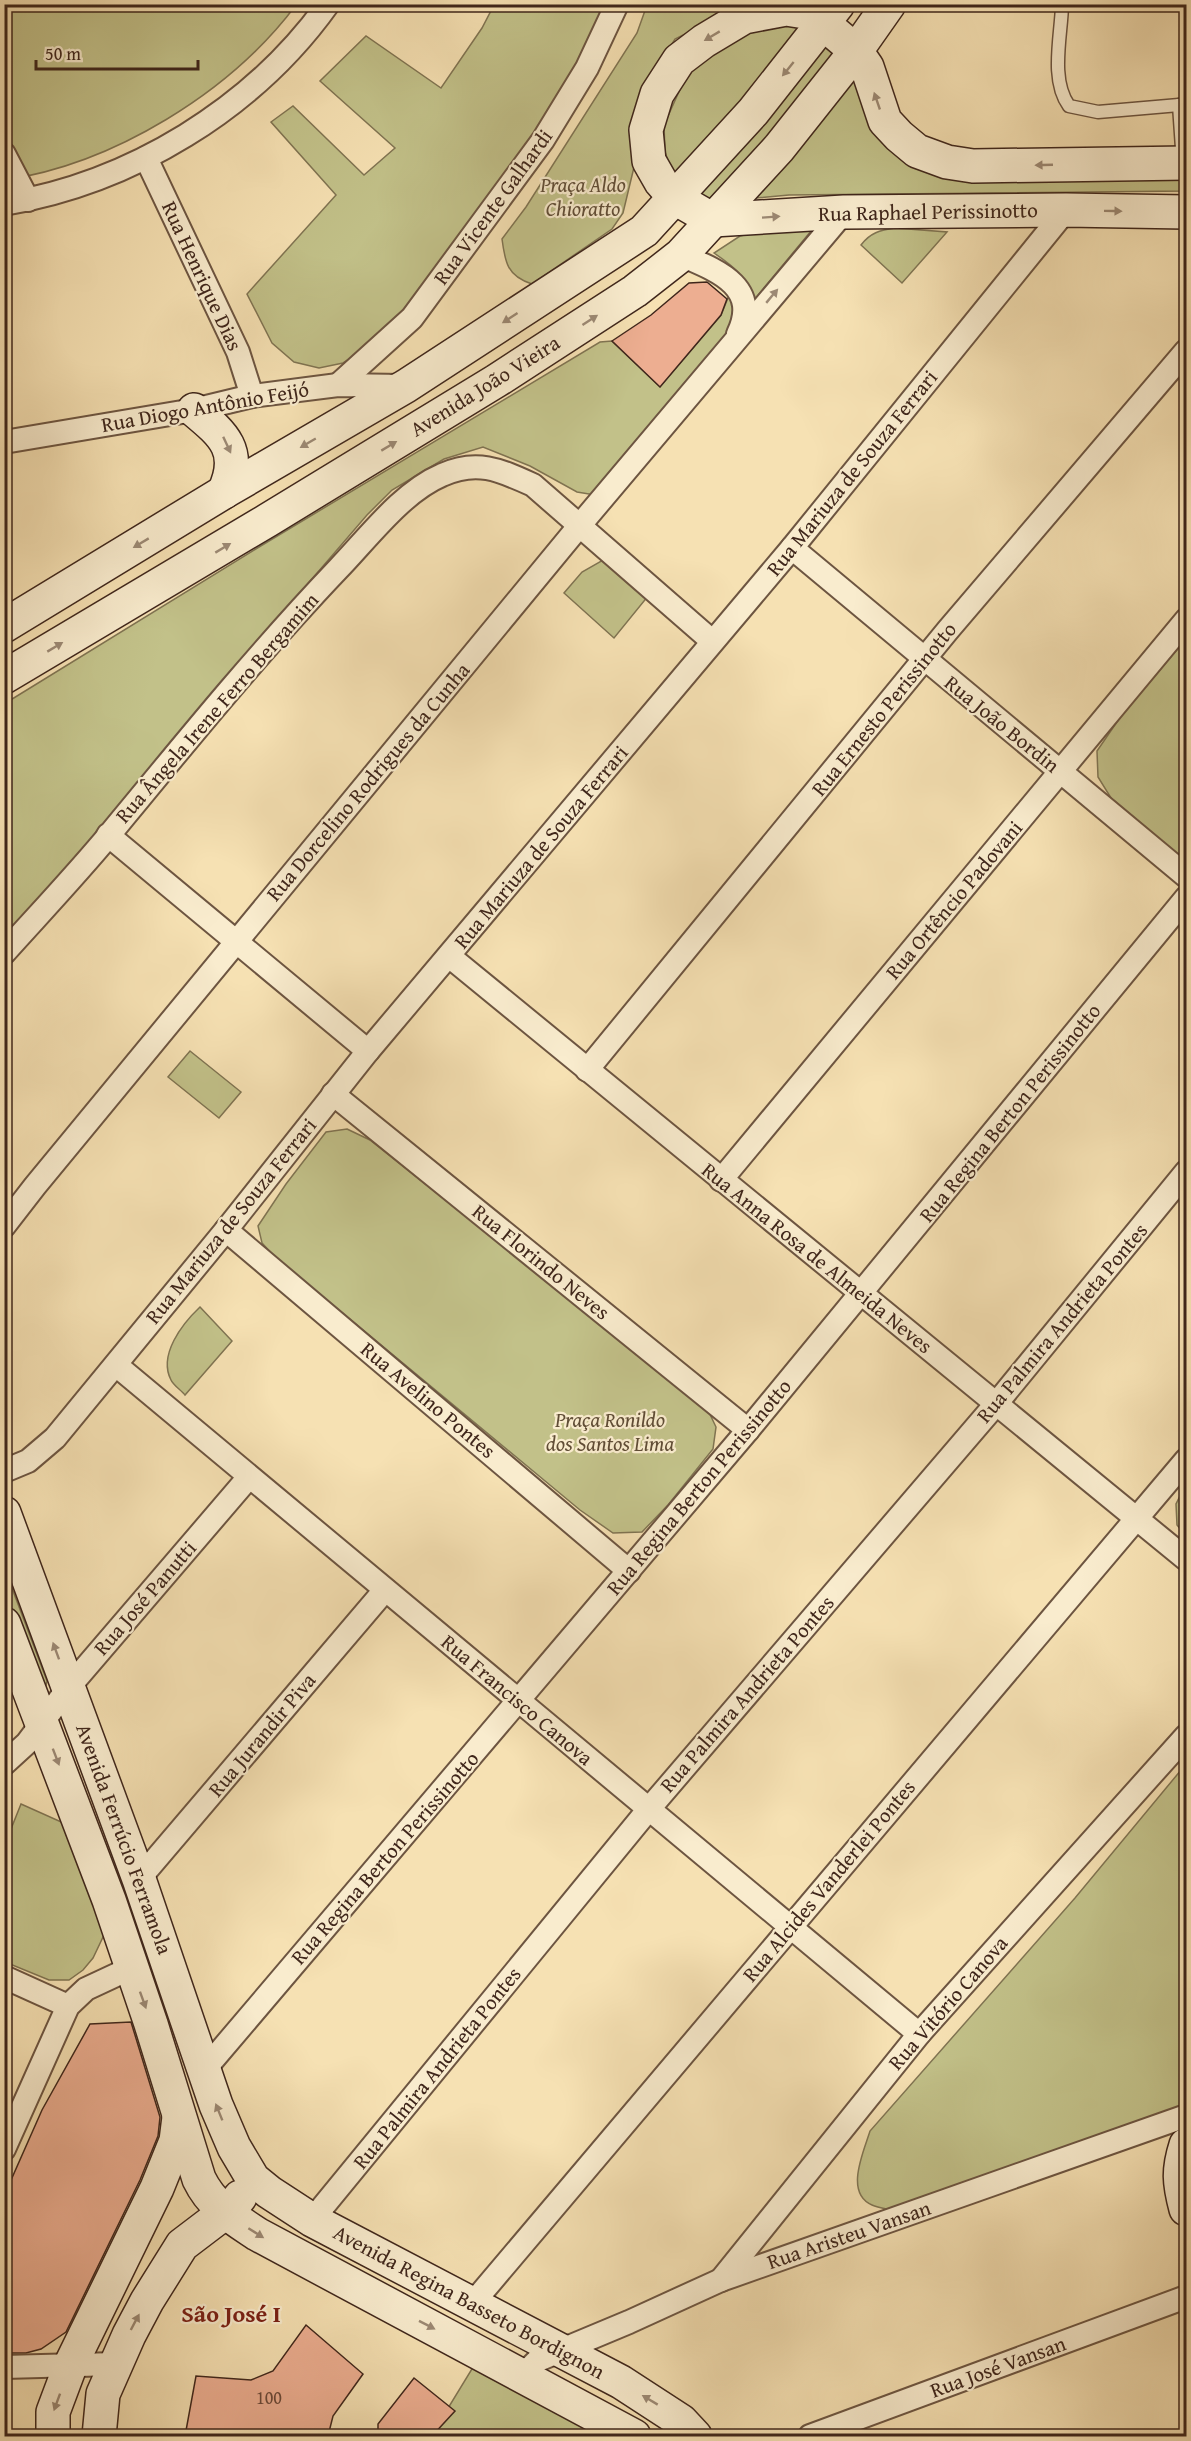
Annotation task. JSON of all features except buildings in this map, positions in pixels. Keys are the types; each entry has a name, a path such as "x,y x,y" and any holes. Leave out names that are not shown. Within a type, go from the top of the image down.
{"main road":[{"name":"Avenida João Vieira","path":"4,677 496,381 635,291 681,255 779,148 856,51 889,4"},
{"path":"620,248 639,207 649,161 646,130 657,94 679,60 704,41 744,17 786,9 831,14 867,67 885,121 917,151 947,162 973,166 1185,163"},
{"name":"Avenida João Vieira","path":"4,626 224,492 406,386 644,231 753,112 831,14"},
{"path":"649,161 661,182 675,198 713,220"},
{"name":"Rua Raphael Perissinotto","path":"713,220 844,212 1066,210 1186,212"},
{"path":"194,410 227,441 232,463 224,492"},
{"name":"Avenida Ferrúcio Ferramola","path":"4,1513 139,1879 216,2105 234,2147 249,2172"},
{"name":"Avenida Ferrúcio Ferramola","path":"4,1624 43,1721 109,1900 180,2113 199,2179"},
{"path":"53,2436 53,2412 71,2364 144,2216 176,2141 180,2113"},
{"path":"1186,2145 1179,2167 1180,2187 1186,2209"},
{"path":"99,2436 103,2394 147,2301 182,2245 237,2201 249,2172 219,2168 144,2216"},
{"name":"Avenida Regina Basseto Bordignon","path":"249,2172 269,2193 312,2220 562,2351 660,2406 681,2421 695,2436"},
{"name":"Avenida Regina Basseto Bordignon","path":"199,2179 206,2193 224,2212 297,2257 634,2436"}],"street":[{"path":"4,204 69,189 108,176 146,158 232,105 306,35 328,4"},
{"name":"Rua Vicente Galhardi","path":"338,385 412,318 543,141 587,68 617,4"},
{"path":"4,154 28,200"},
{"name":"Rua Henrique Dias","path":"146,158 238,352 252,396"},
{"name":"Rua Mariuza de Souza Ferrari","path":"4,1471 28,1461 55,1438 226,1230 368,1051 792,548 1066,210"},
{"name":"Rua Dorcelino Rodrigues da Cunha","path":"4,1226 580,525 844,212"},
{"name":"Rua Dorcelino Rodrigues da Cunha","path":"681,255 718,271 733,282 743,299 744,309 740,330 735,340"},
{"name":"Rua Ernesto Perissinotto","path":"587,1070 924,660 1186,351"},
{"name":"Rua Diogo Antônio Feijó","path":"4,442 194,410 252,396 338,385 406,386"},
{"name":"Rua Ângela Irene Ferro Bergamim","path":"4,953 108,835 294,616 404,501 440,476 461,468 479,466 499,470 532,485 712,641"},
{"name":"Rua João Bordin","path":"792,548 1186,876"},
{"name":"Rua Ortêncio Padovani","path":"721,1180 1186,620"},
{"path":"108,835 368,1051"},
{"name":"Rua Regina Berton Perissinotto","path":"205,2069 748,1430 1186,898"},
{"name":"Rua Anna Rosa de Almeida Neves","path":"449,956 1186,1559"},
{"name":"Rua Florindo Neves","path":"333,1094 748,1430"},
{"name":"Rua Palmira Andrieta Pontes","path":"312,2220 648,1810 996,1404 1186,1172"},
{"name":"Rua Avelino Pontes","path":"226,1230 629,1571"},
{"name":"Rua Francisco Canova","path":"116,1365 919,2034"},
{"name":"Rua Alcides Vanderlei Pontes","path":"472,2304 1186,1460"},
{"name":"Rua José Panutti","path":"4,1764 27,1743 69,1687 249,1477"},
{"name":"Rua Jurandir Piva","path":"139,1879 385,1590"},
{"name":"Rua Vitório Canova","path":"721,2280 919,2034 1186,1736"},
{"path":"4,2148 68,2006 86,1989 131,1968"},
{"path":"4,1977 68,2006"},
{"name":"Rua Aristeu Vansan","path":"522,2376 538,2360 721,2280 1186,2116"},
{"name":"Rua José Vansan","path":"810,2436 1186,2296"},
{"path":"4,2367 116,2364"}],"lane":[{"path":"1062,6 1059,67 1062,96 1070,106 1098,112 1183,105 1185,163"}],"green space":[{"path":"4,5 296,5 269,37 238,67 203,95 166,120 127,141 87,158 46,171 5,180"},
{"path":"494,5 610,5 587,55 522,154 422,289 370,346 343,363 319,368 294,362 272,343 247,294 336,195 271,122 293,106 364,175 395,148 320,81 366,36 441,88 482,28"},
{"name":"Praça Aldo Chioratto","path":"647,5 743,5 675,39 645,88 635,163 623,213 612,229 532,284 524,281 517,277 509,267 504,255 502,239 526,207 637,33"},
{"path":"762,22 794,22 808,31 674,178 665,152 664,125 686,76 720,44"},
{"path":"821,41 839,50 796,108 709,206 686,194"},
{"path":"850,74 895,149 1186,174 1186,191 789,195 755,198"},
{"path":"793,224 816,225 754,300 747,284 738,273 714,253 740,236"},
{"path":"895,228 947,232 902,283 861,245 876,233"},
{"path":"730,293 746,314 601,496 577,492 530,466 483,447 444,459 392,490 367,515 287,608 5,947 4,704 259,547 600,342 612,341 660,387 721,315"},
{"path":"603,560 653,590 614,638 564,593 582,572"},
{"path":"1186,639 1186,861 1111,798 1098,777 1097,751 1121,716"},
{"path":"190,1051 241,1092 219,1118 168,1077"},
{"name":"Praça Ronildo dos Santos Lima","path":"347,1129 370,1140 707,1408 716,1427 713,1449 668,1505 642,1532 613,1533 580,1510 275,1257 262,1243 258,1226 286,1184 326,1132"},
{"path":"200,1307 232,1341 185,1395 171,1380 168,1360 179,1331"},
{"path":"1186,1484 1186,1536 1177,1525 1176,1504"},
{"path":"4,1567 47,1681 45,1689 32,1678 5,1606"},
{"path":"1186,1764 1186,2106 895,2211 872,2205 864,2199 857,2182 870,2131 1075,1898"},
{"path":"21,1804 77,1829 104,1935 93,1958 83,1970 69,1980 49,1980 5,1962 5,1844"},
{"path":"478,2359 623,2436 431,2436"}],"district":[{"name":"São José I","path":"231,2314"}]}
